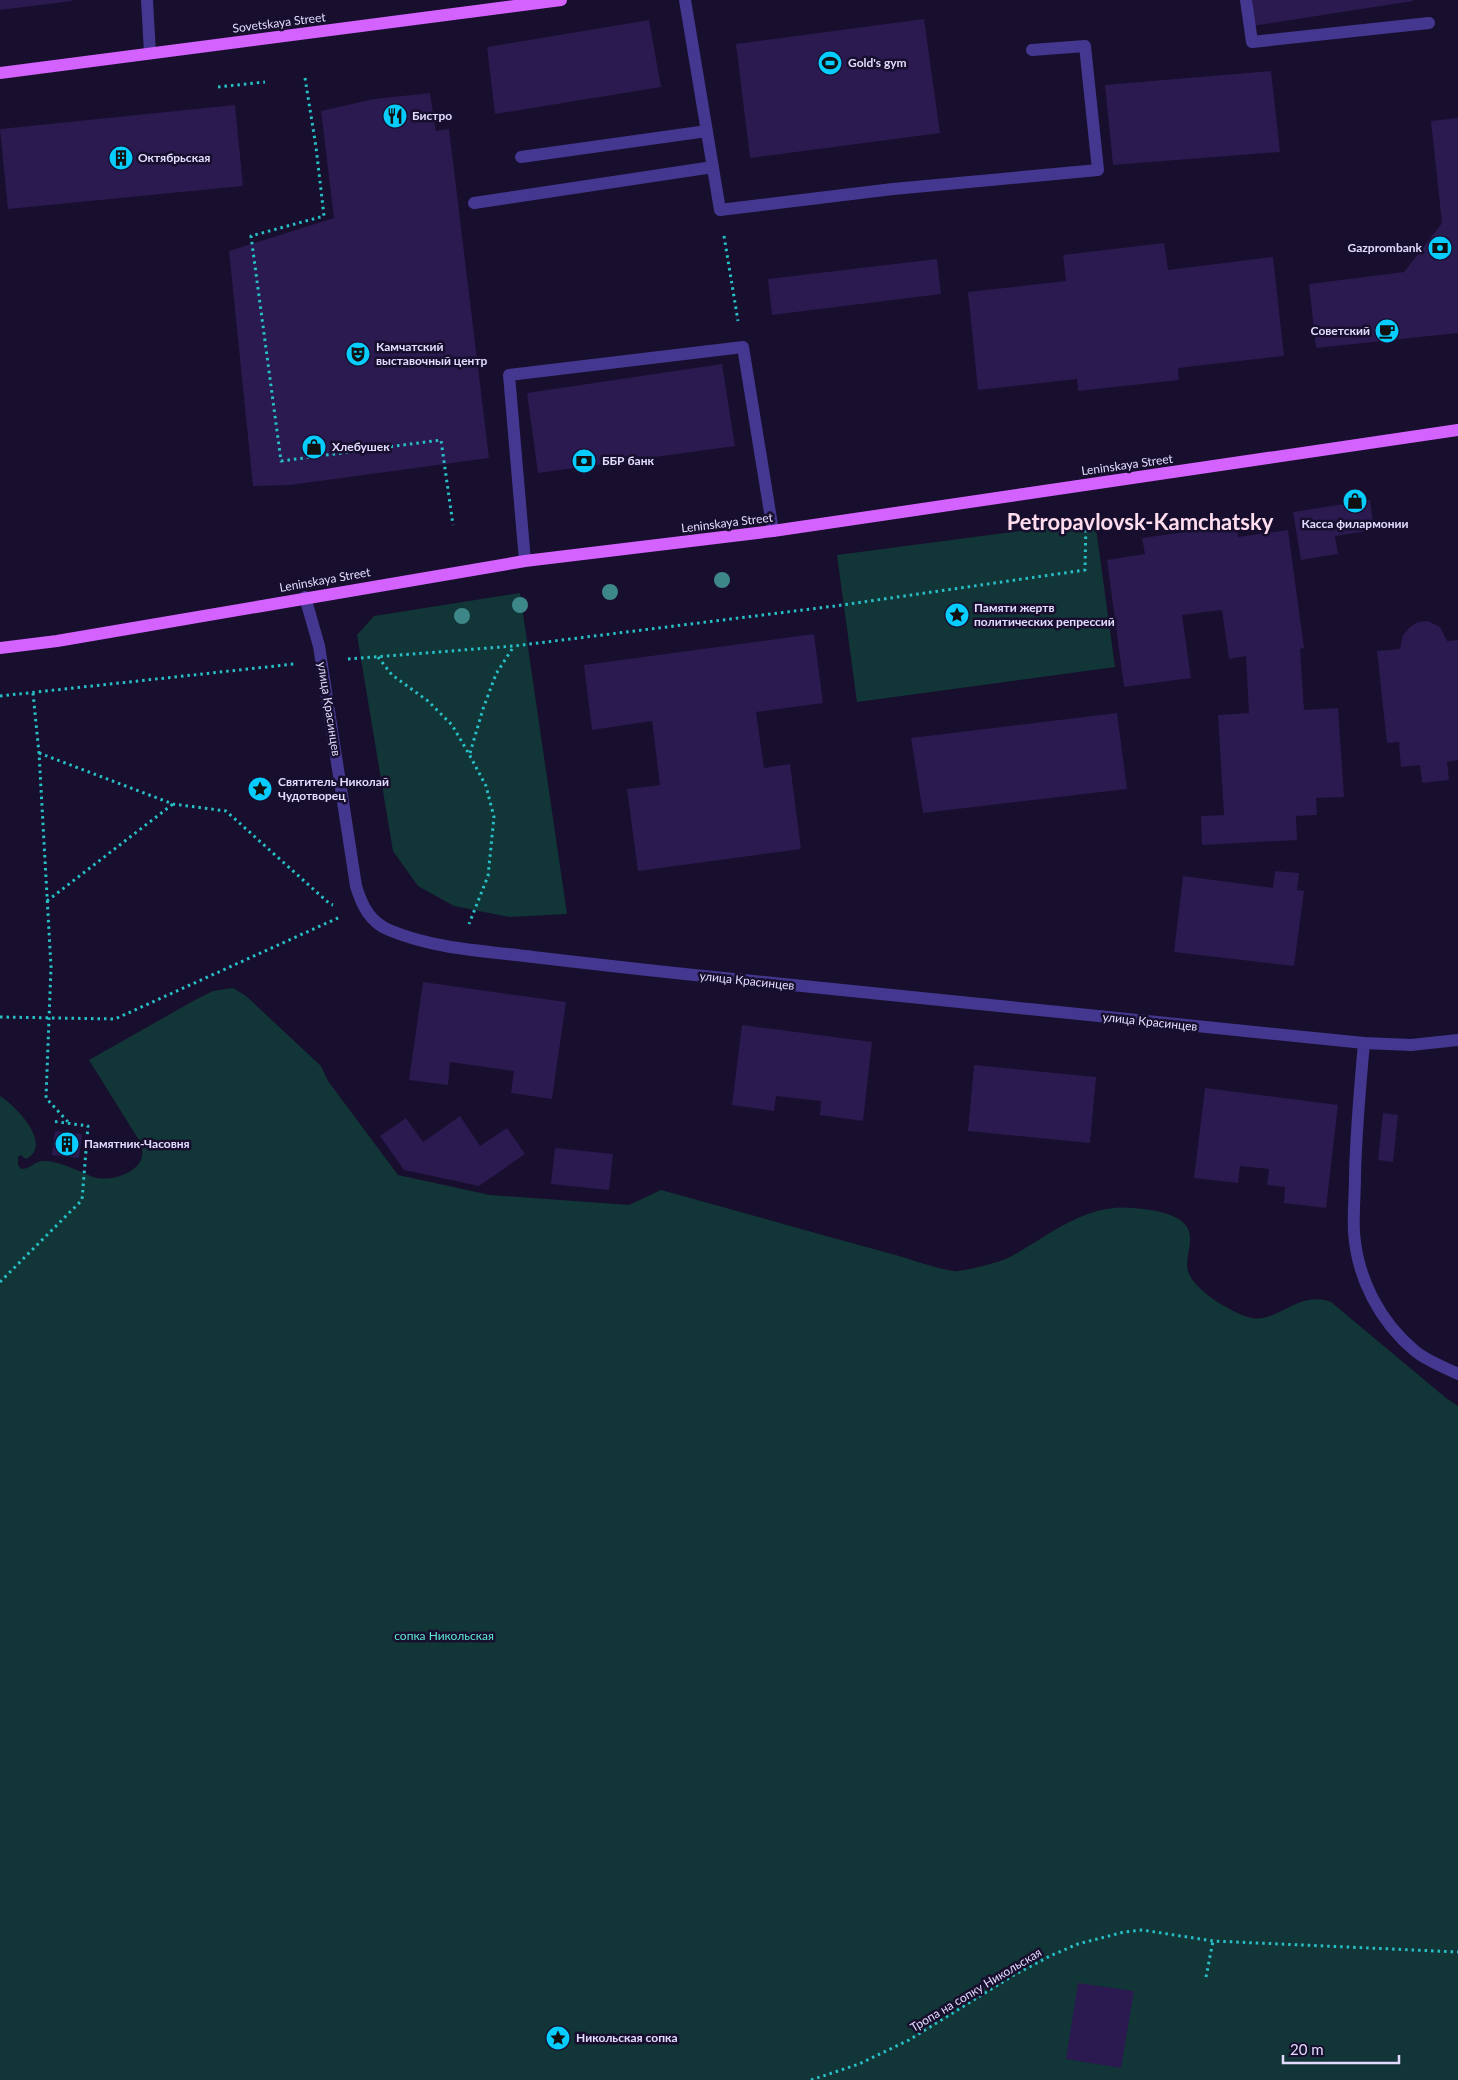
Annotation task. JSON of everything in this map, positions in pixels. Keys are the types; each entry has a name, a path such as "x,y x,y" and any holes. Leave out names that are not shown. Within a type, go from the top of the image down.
{"main road":[{"name":"Sovetskaya Street","path":"0,72 561,0"},
{"name":"Leninskaya Street","path":"0,648 58,640 525,561 773,531 1458,430"}],"street":[{"path":"147,0 150,53"},
{"path":"685,0 720,210 893,190 1098,170 1085,46 1032,50"},
{"path":"1246,0 1252,42 1429,23"},
{"path":"521,157 707,131"},
{"path":"474,203 713,167"},
{"path":"525,561 509,375 743,346 773,531"},
{"name":"улица Красинцев","path":"305,597 321,661 356,886 363,907 373,921 390,931 416,939 459,947 654,971 1364,1043 1411,1045 1458,1040"},
{"path":"1364,1043 1356,1138 1354,1233 1360,1266 1371,1296 1385,1319 1399,1336 1416,1352 1458,1374"}],"path":[{"path":"305,78 324,216 251,236 281,461 441,440 452,525"},
{"path":"218,88 265,82"},
{"path":"720,210 743,346"},
{"path":"0,696 321,661 514,646 834,606 1084,570 1086,520"},
{"path":"469,754 496,674 514,646"},
{"path":"378,657 392,675 428,700 452,726 486,786 494,817 488,876 459,947"},
{"path":"33,693 39,753 51,967 46,1098 69,1123"},
{"path":"39,753 174,804 226,811 330,904 363,907"},
{"path":"47,902 174,804"},
{"path":"0,1017 115,1019 363,907"},
{"path":"0,1282 82,1200 88,1126 51,1121"},
{"name":"Тропа на сопку Никольская","path":"811,2080 859,2064 909,2040 1014,1975 1052,1955 1078,1944 1107,1936 1138,1930 1213,1941 1458,1952"},
{"path":"1206,1978 1213,1941"}],"green space":[{"path":"1095,521 1115,667 857,702 837,555"},
{"path":"520,593 567,914 509,917 454,906 418,886 393,851 357,635 374,616"},
{"name":"сопка Никольская","path":"233,988 246,996 321,1066 328,1081 398,1175 490,1195 629,1205 661,1190 953,1271 1006,1259 1068,1223 1099,1211 1133,1208 1160,1212 1185,1224 1189,1231 1190,1240 1187,1263 1188,1271 1198,1287 1215,1301 1251,1318 1271,1316 1308,1300 1319,1299 1331,1302 1458,1406 1458,2080 0,2080 0,1096 22,1116 34,1135 36,1145 34,1153 26,1159 20,1155 18,1157 18,1165 21,1169 41,1161 46,1161 64,1165 99,1178 113,1178 127,1173 133,1170 141,1160 142,1145 89,1060 213,991"}],"building":[{"path":"0,0 72,0 72,1 0,10"},
{"path":"1249,0 1413,0 1413,1 1252,26"},
{"path":"924,19 940,133 750,158 736,44"},
{"path":"649,20 661,87 495,114 487,47"},
{"path":"1271,71 1280,152 1113,165 1105,85"},
{"name":"Камчатский выставочный центр","path":"430,93 436,131 449,129 489,458 290,485 253,486 229,251 334,218 321,111 374,99"},
{"name":"Октябрьская","path":"235,105 243,186 8,209 0,129"},
{"name":"Gazprombank","path":"1458,118 1458,333 1316,348 1309,284 1404,272 1442,223 1431,121"},
{"path":"1164,243 1168,270 1273,257 1284,356 1178,368 1179,380 1078,391 1077,379 978,390 968,292 1066,281 1063,255"},
{"path":"937,259 941,294 772,315 768,279"},
{"path":"722,364 735,446 538,473 527,393"},
{"path":"1370,500 1374,530 1335,536 1338,554 1301,560 1293,512"},
{"path":"1236,525 1238,537 1288,530 1304,648 1300,649 1304,710 1338,708 1344,797 1316,798 1317,815 1296,816 1297,840 1202,845 1201,816 1224,815 1218,715 1249,713 1246,656 1229,659 1222,610 1182,615 1191,678 1124,687 1107,560 1145,554 1142,538"},
{"path":"1428,621 1440,627 1447,641 1458,640 1458,760 1447,762 1449,780 1422,783 1420,765 1401,767 1399,742 1387,743 1377,651 1400,649 1403,635 1410,627 1418,622"},
{"path":"814,634 823,703 756,712 764,768 790,764 801,849 638,871 627,789 660,785 652,721 592,730 584,665"},
{"path":"1117,713 1127,789 923,813 911,738"},
{"path":"1275,871 1299,873 1297,890 1304,891 1294,966 1174,952 1183,876 1273,888"},
{"path":"423,982 566,1002 552,1099 511,1093 514,1071 450,1062 448,1085 409,1080"},
{"path":"742,1025 872,1042 863,1121 820,1115 821,1101 776,1096 774,1111 732,1105"},
{"path":"974,1065 1096,1077 1090,1143 968,1131"},
{"path":"1205,1088 1338,1105 1326,1208 1284,1203 1285,1187 1267,1185 1269,1169 1240,1166 1238,1183 1194,1178"},
{"path":"1383,1113 1398,1115 1393,1162 1378,1160"},
{"path":"460,1116 480,1146 507,1128 525,1154 479,1186 404,1170 380,1136 406,1118 423,1142"},
{"name":"Памятник-Часовня","path":"55,1131 82,1134 79,1158 52,1155"},
{"path":"555,1148 613,1154 609,1190 551,1184"},
{"path":"1078,1983 1134,1991 1121,2068 1066,2059"}],"place":[{"name":"Gold's gym","path":"830,63"},
{"name":"Бистро","path":"395,116"},
{"name":"Октябрьская","path":"121,158"},
{"name":"Gazprombank","path":"1440,248"},
{"name":"Советский","path":"1387,331"},
{"name":"Камчатский выставочный центр","path":"358,354"},
{"name":"Хлебушек","path":"314,447"},
{"name":"ББР банк","path":"584,461"},
{"name":"Касса филармонии","path":"1355,501"},
{"name":"Памяти жертв политических репрессий","path":"957,615"},
{"name":"Святитель Николай Чудотворец","path":"260,789"},
{"name":"Памятник-Часовня","path":"67,1144"},
{"name":"Никольская сопка","path":"558,2038"}],"district":[{"name":"Petropavlovsk-Kamchatsky","path":"1140,522"}]}
